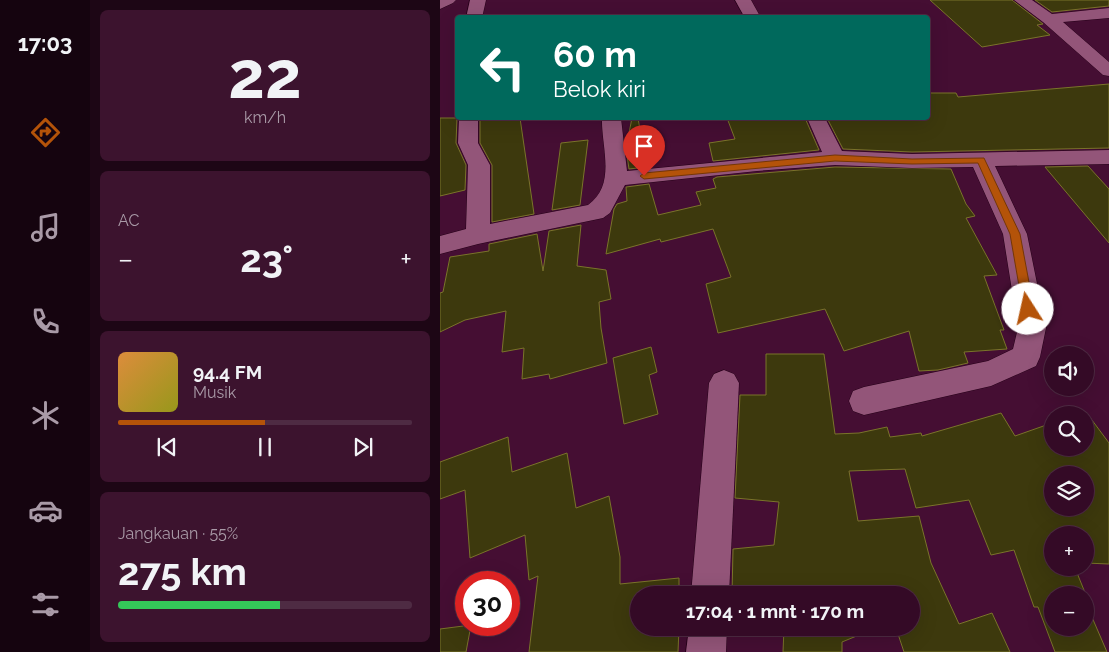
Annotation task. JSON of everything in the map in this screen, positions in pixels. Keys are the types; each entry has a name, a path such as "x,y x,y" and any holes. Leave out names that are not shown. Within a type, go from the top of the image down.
{"street":[{"path":"440,4 448,0"},
{"path":"475,15 478,0"},
{"path":"743,0 751,15"},
{"path":"1022,0 1049,19 1109,71"},
{"path":"1049,19 1109,13"},
{"path":"468,120 468,142 479,165 478,235"},
{"path":"440,245 478,235 595,212 602,207 617,179 611,120"},
{"path":"817,120 835,158"},
{"path":"617,179 757,164 835,158 912,161 1109,157"},
{"path":"864,401 992,373 1026,357 1032,328 1015,234 981,160"},
{"path":"711,586 724,383"},
{"path":"706,652 707,636"}],"building":[{"path":"930,0 1012,0 1043,24 1037,25 1050,35 982,47"},
{"path":"1035,0 1109,0 1109,6 1052,12"},
{"path":"1109,84 1109,148 912,152 843,149 828,120 930,120 930,93 956,93 958,97"},
{"path":"440,118 455,118 457,120 456,143 466,165 465,190 440,196"},
{"path":"480,120 520,120 534,214 492,222 492,165 480,143"},
{"path":"632,120 638,120 646,167 629,169 626,148"},
{"path":"728,120 806,120 819,150 713,161 709,143 735,139"},
{"path":"588,140 580,205 552,210 561,143"},
{"path":"1088,166 1109,189 1109,243 1045,167"},
{"path":"835,167 951,169 966,204 975,216 966,218 997,275 984,276 1004,330 1000,330 1007,349 964,352 968,363 938,370 919,371 909,331 844,351 825,309 718,333 706,284 731,277 713,229 661,242 660,239 606,254 614,209 617,204 627,201 626,187 649,184 658,215 701,205 696,192 716,188 713,179 717,177"},
{"path":"581,225 577,266 606,270 611,299 599,302 607,363 550,379 549,374 522,379 524,348 502,352 506,311 465,320 440,332 440,293 443,292 450,257 489,251 489,244 537,234 543,271 549,231"},
{"path":"651,347 657,372 649,375 658,414 624,424 613,358"},
{"path":"766,354 824,354 835,434 859,433 887,427 890,437 921,433 922,436 1001,413 1015,436 1044,426 1044,456 1094,456 1094,423 1109,443 1109,564 1094,563 1094,526 1044,526 1044,576 1078,576 1082,586 1044,586 1044,623 1038,607 1034,607 1014,550 991,555 969,500 916,508 905,469 849,471 858,521 919,516 931,563 959,624 992,613 1010,652 904,652 899,636 920,636 920,586 732,586 733,549 774,545 779,502 735,498 740,395 766,395"},
{"path":"508,437 512,472 567,453 576,508 609,496 620,557 620,584 679,578 679,586 630,586 630,636 679,636 678,652 529,652 538,576 529,580 525,535 470,558 465,490 440,499 440,462"},
{"path":"1094,622 1107,652 1055,652 1049,636 1094,636"},
{"path":"455,627 455,636 469,636 466,652 440,652 440,629"},
{"path":"784,636 857,636 842,642 842,652 783,652"}],"route":[{"path":"644,176 835,158 912,161 981,160 1015,234 1028,309"}]}
